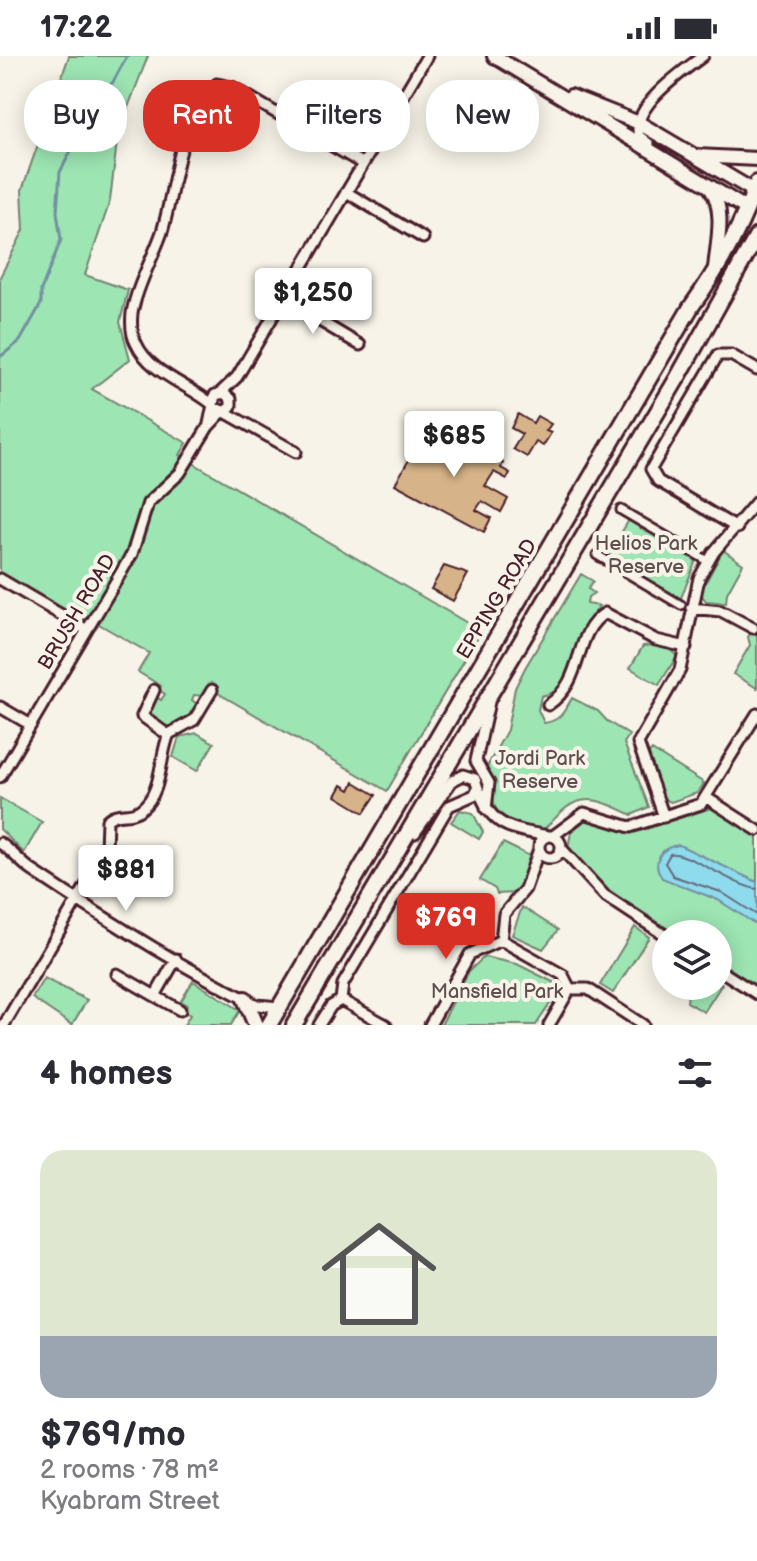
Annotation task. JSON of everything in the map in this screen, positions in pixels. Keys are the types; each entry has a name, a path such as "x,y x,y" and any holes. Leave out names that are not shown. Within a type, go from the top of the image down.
{"main road":[{"path":"494,56 752,211"},
{"path":"546,86 639,123 756,189"},
{"path":"694,155 757,159"},
{"path":"709,187 717,199 719,215 715,273"},
{"name":"EPPING ROAD","path":"269,1025 691,307 752,211 756,189"},
{"path":"294,1025 755,245"},
{"path":"245,999 256,1025"}],"street":[{"name":"BRUSH ROAD","path":"0,777 132,554 148,503 180,473 222,407 427,56"},
{"path":"674,166 639,136 639,123 662,87 703,56"},
{"path":"296,452 147,360 135,342 131,323 133,307 166,219 184,138 213,87 224,84 232,87 363,164"},
{"path":"346,192 423,238"},
{"path":"283,299 360,345"},
{"path":"737,528 658,481 651,469 718,355 731,355 757,370"},
{"name":"BRUSH ROAD","path":"219,393 237,377"},
{"path":"193,389 219,393 222,407"},
{"path":"664,817 638,743 677,678 686,647 686,607 708,561 757,501"},
{"path":"621,510 708,561"},
{"path":"597,555 686,607 721,611 753,628"},
{"path":"0,579 87,630"},
{"path":"548,705 563,694 579,666 581,646 605,613 656,640 686,647"},
{"path":"154,690 142,716 168,735"},
{"path":"2,1024 104,854 107,820 114,814 138,812 152,797 168,735 194,720 212,690"},
{"path":"486,809 489,783 476,761 490,694"},
{"path":"0,707 31,725"},
{"path":"501,940 504,914 525,889 539,847 550,836 584,813 630,827 694,807 707,798 757,714"},
{"path":"379,882 452,781 470,775 486,809 501,825 550,836 604,895 652,927"},
{"path":"341,1000 343,984 449,806 474,795 478,788"},
{"path":"707,798 757,830"},
{"path":"461,800 486,809"},
{"path":"531,876 562,847 569,823"},
{"path":"521,831 539,847 542,855 579,868"},
{"path":"0,843 29,869 79,899 109,922 245,999 265,1008 282,1006"},
{"path":"501,940 563,975 570,989"},
{"path":"430,1025 470,954 501,940"},
{"path":"155,996 176,959"},
{"path":"117,974 180,1010"},
{"path":"732,978 757,994"},
{"path":"549,1025 570,989"},
{"path":"570,989 588,989 643,1025"},
{"path":"319,1025 331,1006 341,1000"},
{"path":"341,1000 386,1025"}],"green space":[{"path":"69,56 148,56 127,110 127,80 61,80"},
{"path":"35,152 116,152 110,201 85,275 128,290 120,322 130,359 92,389 187,443 180,455 185,458 143,501 127,552 90,615 82,619 0,573 0,277 24,230 22,190"},
{"path":"193,463 481,631 387,791 209,688 203,696 194,695 192,700 198,705 188,719 164,728 145,715 155,696 161,700 165,694 159,690 161,686 138,672 149,653 97,623 137,555 151,506"},
{"name":"Helios Park Reserve","path":"630,518 697,558 679,603 605,560"},
{"path":"723,550 743,564 727,593 726,603 706,601 700,593"},
{"name":"Jordi Park Reserve","path":"581,574 593,581 588,589 594,593 588,597 587,604 599,606 578,643 574,667 558,691 541,696 538,710 544,723 549,722 561,715 572,698 598,711 629,735 624,743 649,807 632,815 599,801 583,801 566,808 542,830 511,821 498,812 487,767 507,730 515,688"},
{"path":"757,623 757,688 733,674 750,645 748,637"},
{"path":"643,646 668,648 677,656 659,685 630,668"},
{"path":"197,733 214,743 197,771 173,757 179,737"},
{"path":"652,750 704,783 697,793 671,802 663,799 648,755"},
{"path":"0,798 42,822 24,853 0,829"},
{"path":"711,808 757,836 757,986 732,970 732,920 655,920 607,889 568,848 571,832 587,819 636,832"},
{"path":"460,810 473,813 483,832 479,839 451,822"},
{"path":"503,843 534,858 525,882 515,893 497,894 495,889 480,880"},
{"path":"522,907 558,930 543,949 512,935"},
{"path":"635,927 649,937 613,993 600,985"},
{"name":"Mansfield Park","path":"484,957 517,964 557,984 559,990 536,1025 441,1025 469,971"},
{"path":"44,978 87,1000 72,1025 32,998"},
{"path":"193,981 240,1010 231,1025 184,1025 190,1015 184,1011 187,1005 181,1001"},
{"path":"687,1000 712,1000 704,1012"}],"water":[{"path":"679,845 757,882 757,925 718,900 662,878 657,866 659,856 672,846"}],"building":[{"path":"518,414 533,423 537,416 551,424 546,431 551,433 543,446 536,442 527,457 513,449 522,434 511,428"},
{"path":"448,432 503,463 501,468 510,473 507,479 494,472 485,486 508,499 501,512 482,501 476,510 491,518 484,532 395,484 422,437 439,447"},
{"path":"444,566 468,574 453,601 431,589"},
{"path":"354,782 376,795 364,813 336,796 342,785 350,790"}],"waterway":[{"path":"0,357 20,341 41,304 41,290 61,240 57,212 60,172 99,97 113,82 127,56"}]}
